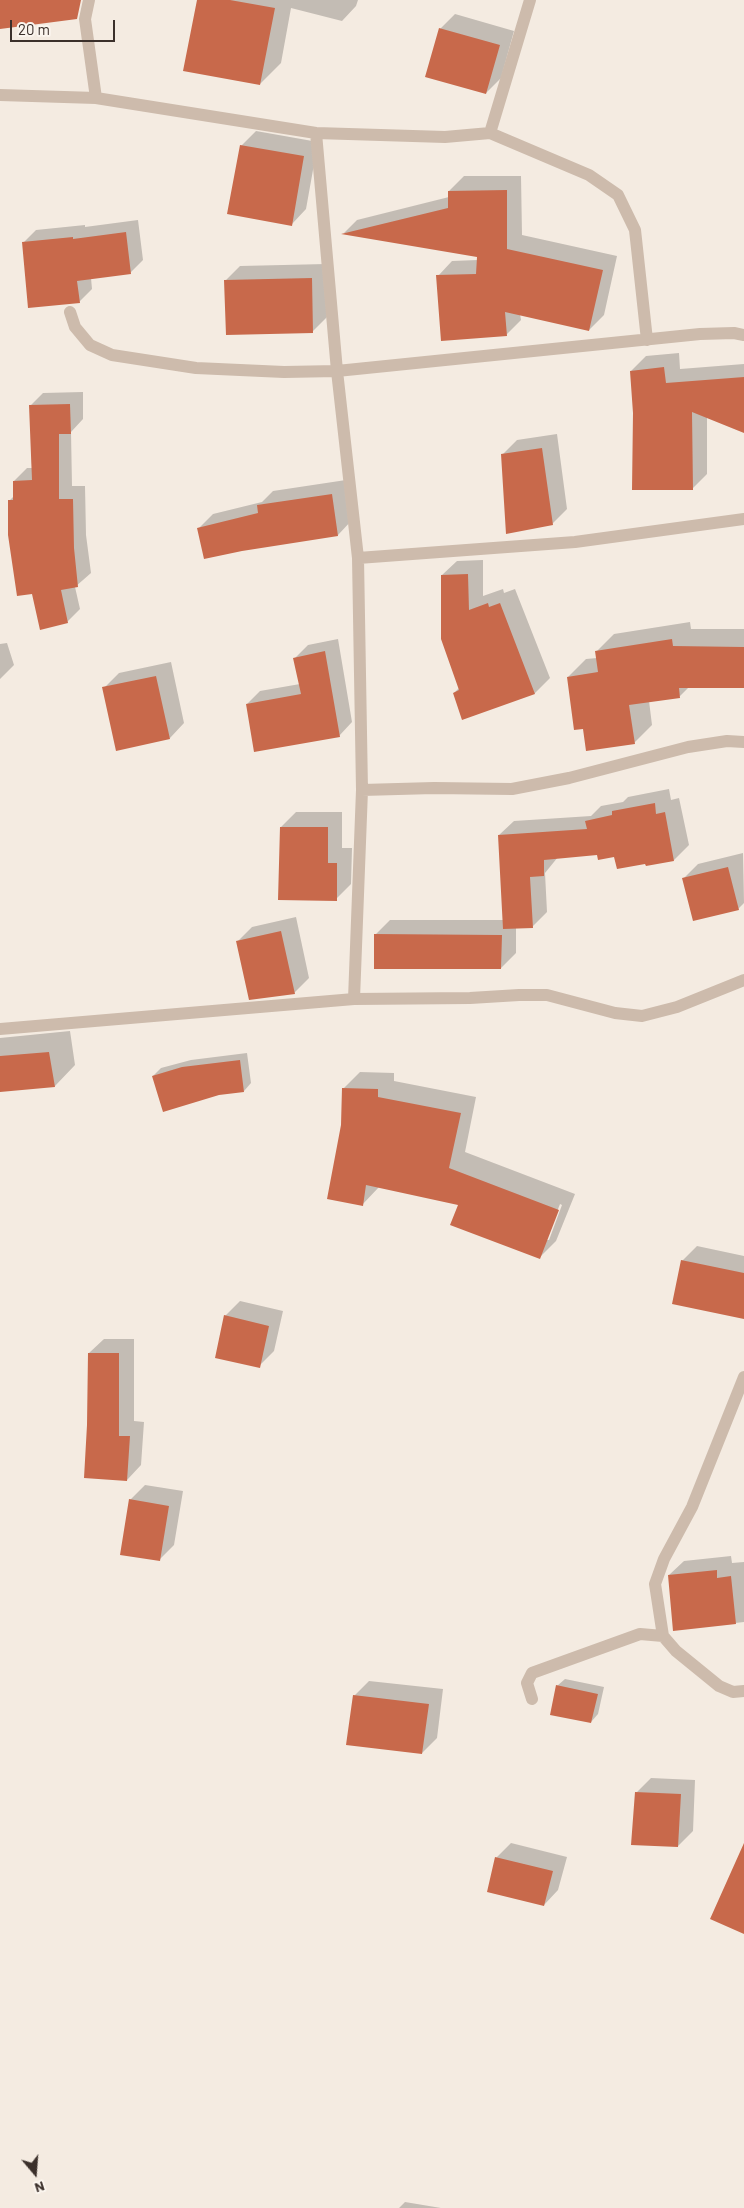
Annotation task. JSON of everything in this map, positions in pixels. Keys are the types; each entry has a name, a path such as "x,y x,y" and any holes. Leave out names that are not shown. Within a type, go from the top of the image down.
{"street":[{"path":"89,0 85,19 96,98"},
{"path":"490,133 530,0"},
{"path":"0,95 96,98 316,133 445,137 490,133 590,174 618,194 636,230 647,340"},
{"path":"316,133 337,371 358,558 362,790 354,999"},
{"path":"70,312 75,327 90,345 112,355 196,368 284,372 337,371 734,332 744,335"},
{"path":"358,558 575,542 744,519"},
{"path":"362,790 434,788 512,789 569,778 688,747 727,741 744,742"},
{"path":"0,1029 354,999 470,998 519,995 548,995 614,1013 642,1016 676,1007 744,980"},
{"path":"744,1377 692,1507 664,1559 656,1584 663,1636 676,1651 718,1686 733,1692 744,1691"},
{"path":"532,1699 527,1683 532,1673 640,1634 663,1636"}],"building":[{"path":"0,0 81,0 77,19 0,29"},
{"path":"197,0 230,0 275,8 260,85 183,71"},
{"path":"439,28 500,45 486,94 425,77"},
{"path":"240,145 304,156 292,226 227,214"},
{"path":"507,190 507,249 603,270 589,331 505,312 507,336 441,341 436,275 476,274 477,257 341,234 448,208 448,191"},
{"path":"126,232 131,274 77,281 80,303 28,308 22,242 73,237 73,239"},
{"path":"312,278 313,333 226,335 224,280"},
{"path":"664,367 666,383 744,377 744,433 692,412 693,490 632,490 633,413 630,371"},
{"path":"70,404 71,434 59,434 59,499 73,499 74,548 78,587 61,590 68,623 40,630 32,594 17,596 8,535 8,500 13,500 13,481 32,480 29,405"},
{"path":"542,448 553,525 506,534 501,454"},
{"path":"332,494 338,536 204,559 197,528 258,513 257,505"},
{"path":"468,574 469,610 488,603 489,607 500,603 535,694 462,720 453,693 459,690 441,639 441,575"},
{"path":"672,639 673,646 744,647 744,688 679,688 680,698 629,705 635,744 586,751 583,729 574,730 567,677 598,672 595,651"},
{"path":"325,651 340,737 254,752 246,704 301,694 293,658"},
{"path":"156,676 170,739 116,751 102,687"},
{"path":"655,803 656,814 665,812 674,861 617,869 614,857 598,860 597,855 544,860 544,876 530,877 533,928 503,929 498,835 587,829 585,821 612,815 612,811"},
{"path":"280,827 328,827 328,863 337,863 337,901 278,900"},
{"path":"728,867 739,910 693,921 682,878"},
{"path":"281,931 295,994 249,1000 236,941"},
{"path":"374,934 502,935 501,969 374,969"},
{"path":"49,1052 55,1087 0,1092 0,1056"},
{"path":"240,1060 244,1092 219,1095 163,1112 152,1076 182,1067"},
{"path":"342,1088 378,1089 378,1097 461,1113 449,1168 559,1210 540,1259 450,1225 458,1205 366,1185 363,1206 327,1199 341,1125"},
{"path":"681,1260 744,1273 744,1319 672,1304"},
{"path":"224,1315 269,1326 260,1368 215,1358"},
{"path":"88,1353 119,1353 119,1436 130,1436 127,1481 84,1478"},
{"path":"129,1499 169,1506 160,1561 120,1555"},
{"path":"717,1570 717,1578 731,1576 736,1624 673,1631 668,1575"},
{"path":"556,1685 598,1694 591,1723 550,1715"},
{"path":"353,1695 429,1704 422,1754 346,1745"},
{"path":"635,1792 681,1794 678,1847 631,1845"},
{"path":"744,1843 744,1934 710,1919"},
{"path":"495,1857 553,1871 544,1906 487,1892"}]}
